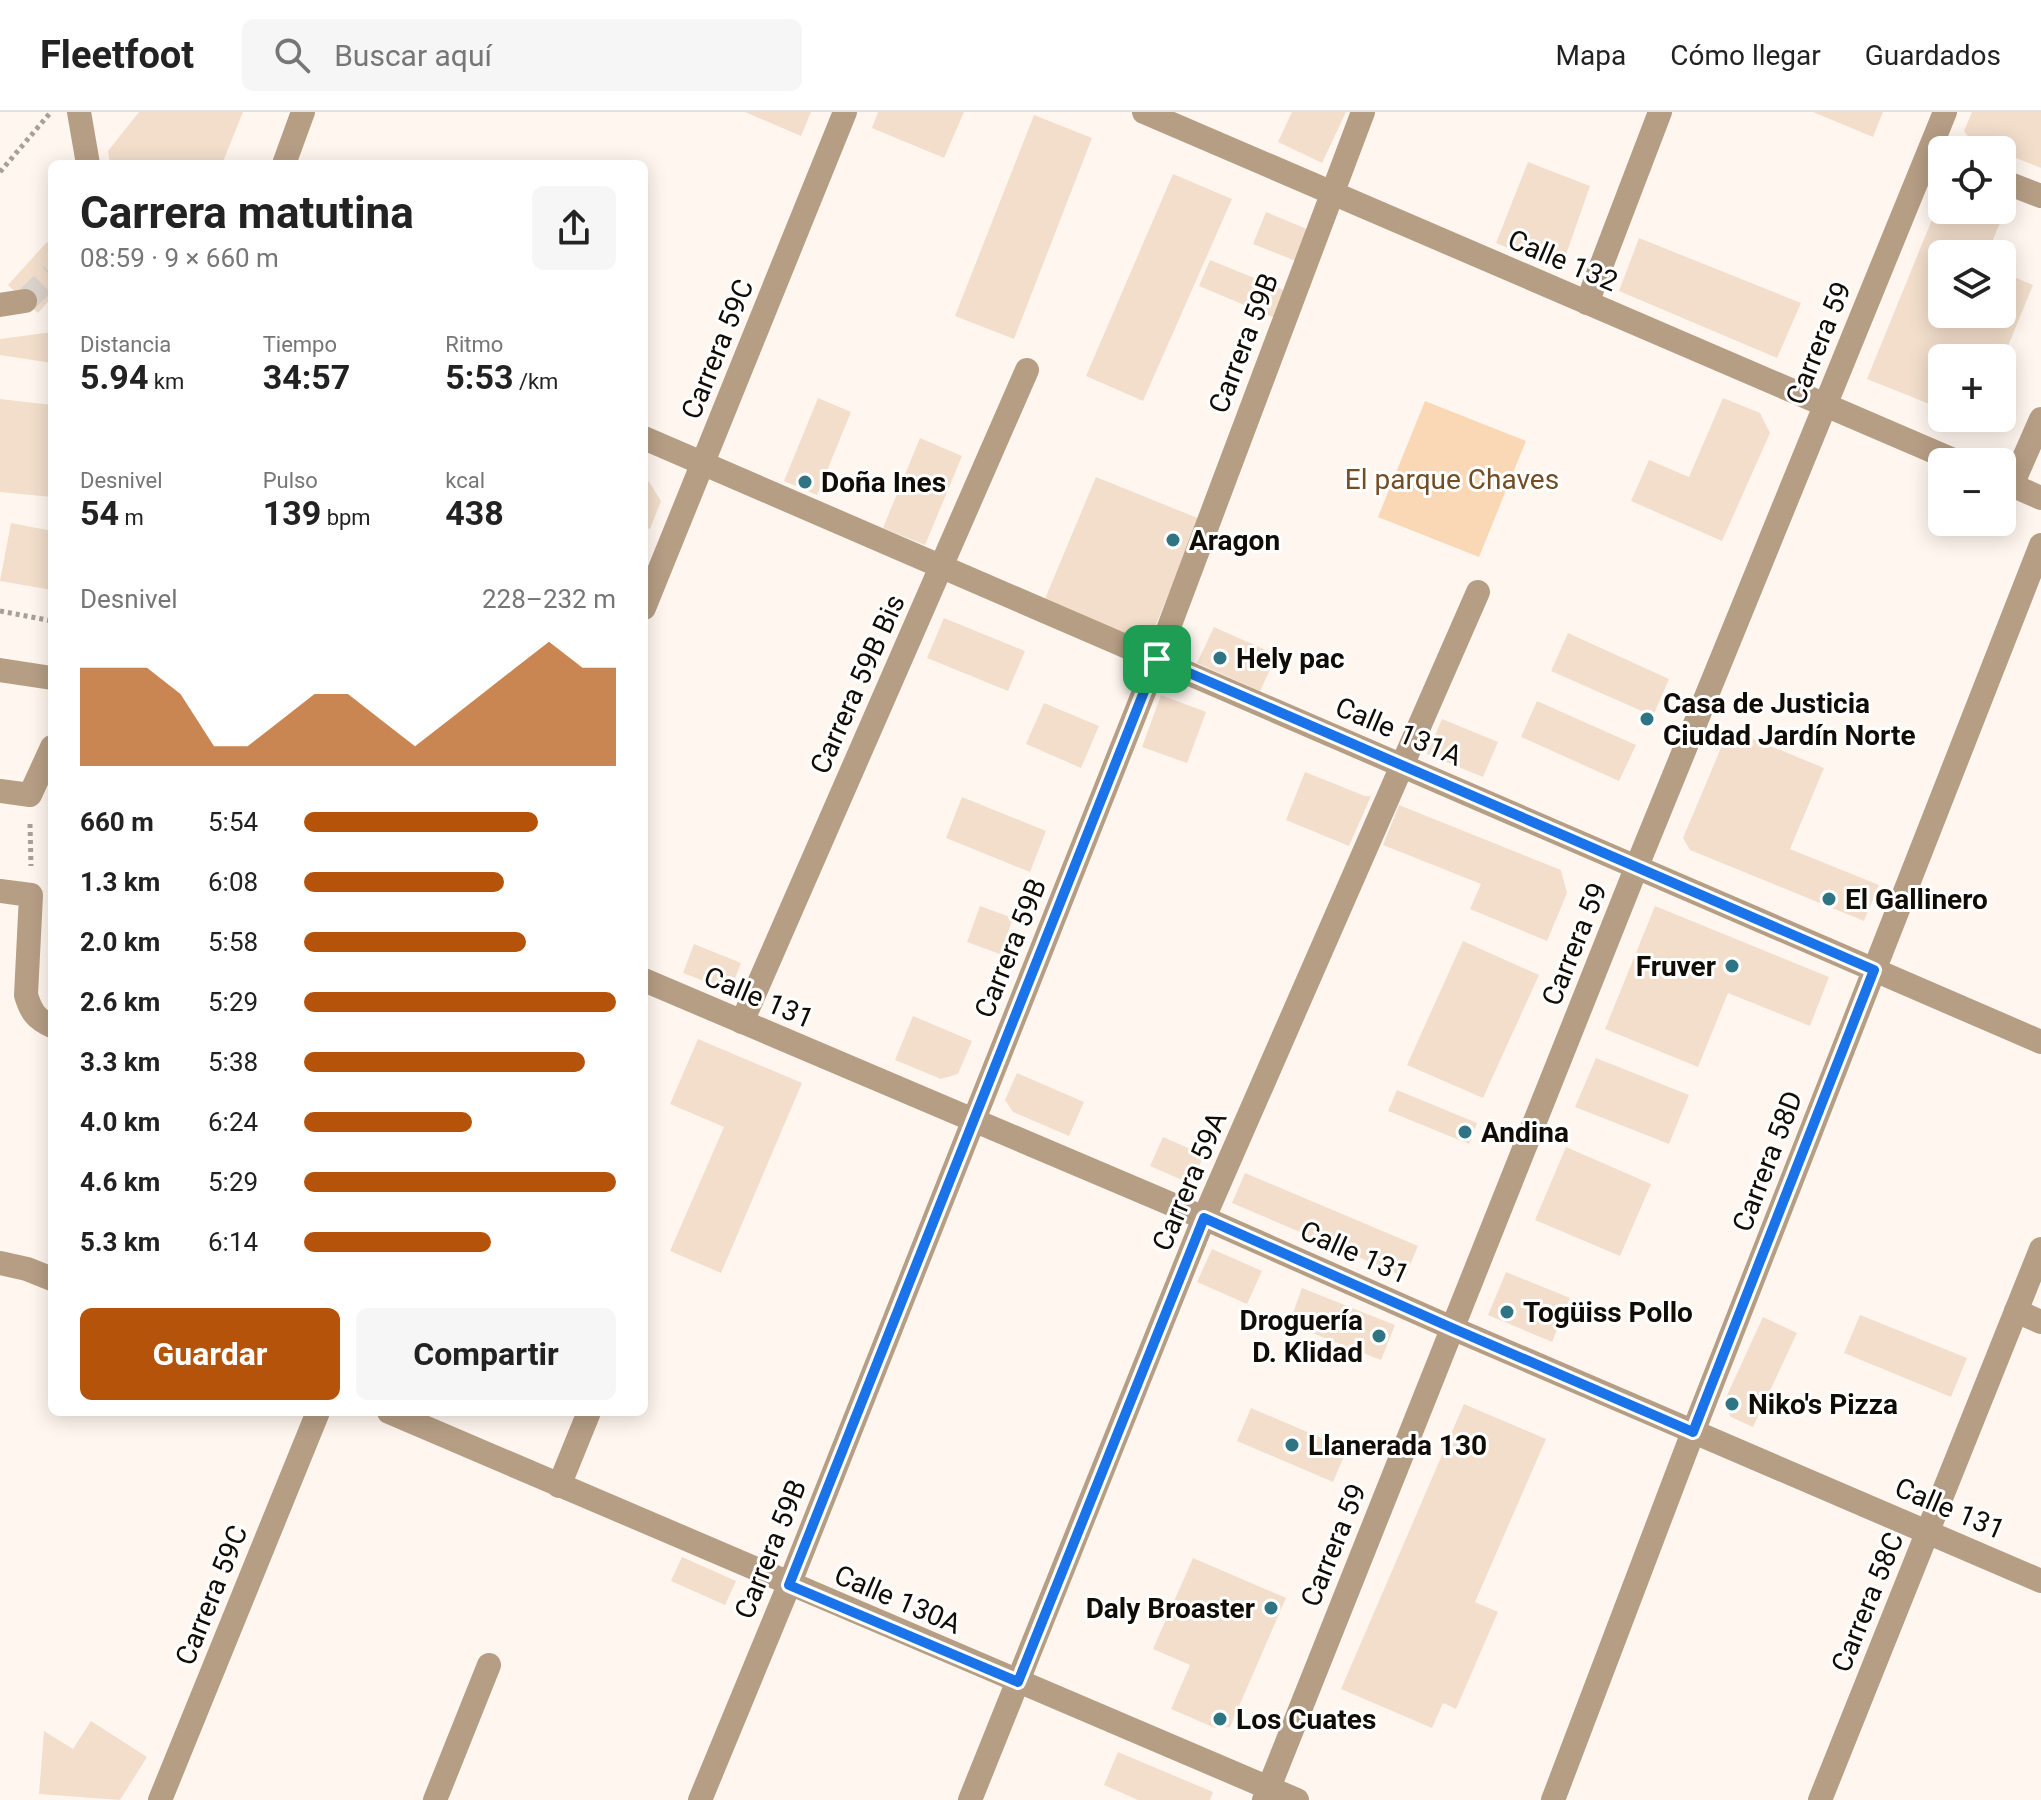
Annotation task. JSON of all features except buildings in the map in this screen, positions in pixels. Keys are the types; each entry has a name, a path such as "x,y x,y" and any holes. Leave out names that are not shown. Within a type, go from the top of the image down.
{"street":[{"path":"79,112 87,160"},
{"path":"285,160 303,112"},
{"name":"Carrera 59C","path":"648,598 845,112"},
{"name":"Calle 132","path":"1144,112 1928,449"},
{"name":"Carrera 59B","path":"700,1800 789,1585 1157,659 1363,112"},
{"path":"1587,303 1660,112"},
{"name":"Carrera 59","path":"1939,136 1945,112"},
{"name":"Carrera 59","path":"1266,1794 1825,405 1928,171"},
{"path":"2016,186 2041,196"},
{"path":"0,305 25,301"},
{"name":"Carrera 59B Bis","path":"742,1022 1027,370"},
{"path":"2016,466 2041,419"},
{"name":"Calle 131A","path":"648,440 2041,1042"},
{"path":"2016,487 2041,498"},
{"name":"Carrera 58D","path":"1553,1800 1693,1432 2041,545"},
{"name":"Carrera 59A","path":"970,1800 1204,1218 1478,592"},
{"path":"0,670 48,677"},
{"path":"0,791 30,795 48,756"},
{"path":"0,891 31,895 26,995 30,1009 38,1019 48,1024"},
{"name":"Calle 131","path":"648,982 1204,1218 2041,1581"},
{"name":"Carrera 58C","path":"1820,1800 2041,1249"},
{"path":"0,1263 48,1277"},
{"path":"2016,1311 2041,1322"},
{"name":"Carrera 59C","path":"160,1800 316,1416"},
{"name":"Calle 130A","path":"398,1416 1018,1682 1266,1794 1297,1800"},
{"path":"559,1486 587,1416"},
{"path":"435,1800 489,1665"}],"path":[{"path":"0,172 51,112"},
{"path":"0,611 48,620"},
{"path":"30,795 31,895"}],"green space":[{"name":"El parque Chaves","path":"1425,401 1526,441 1479,557 1378,517"}],"tunnel":[{"path":"25,301 48,279"}],"place":[{"name":"Doña Ines","path":"805,482"},
{"name":"Aragon","path":"1173,540"},
{"name":"Hely pac","path":"1220,658"},
{"name":"Casa de Justicia Ciudad Jardín Norte","path":"1647,719"},
{"name":"El Gallinero","path":"1829,899"},
{"name":"Fruver","path":"1732,966"},
{"name":"Andina","path":"1465,1132"},
{"name":"Togüiss Pollo","path":"1507,1312"},
{"name":"Droguería D. Klidad","path":"1379,1336"},
{"name":"Niko's Pizza","path":"1732,1404"},
{"name":"Llanerada 130","path":"1292,1445"},
{"name":"Daly Broaster","path":"1271,1608"},
{"name":"Los Cuates","path":"1220,1719"}],"route":[{"path":"1157,659 1874,970 1693,1432 1204,1218 1018,1682 789,1585 1157,659"}]}
